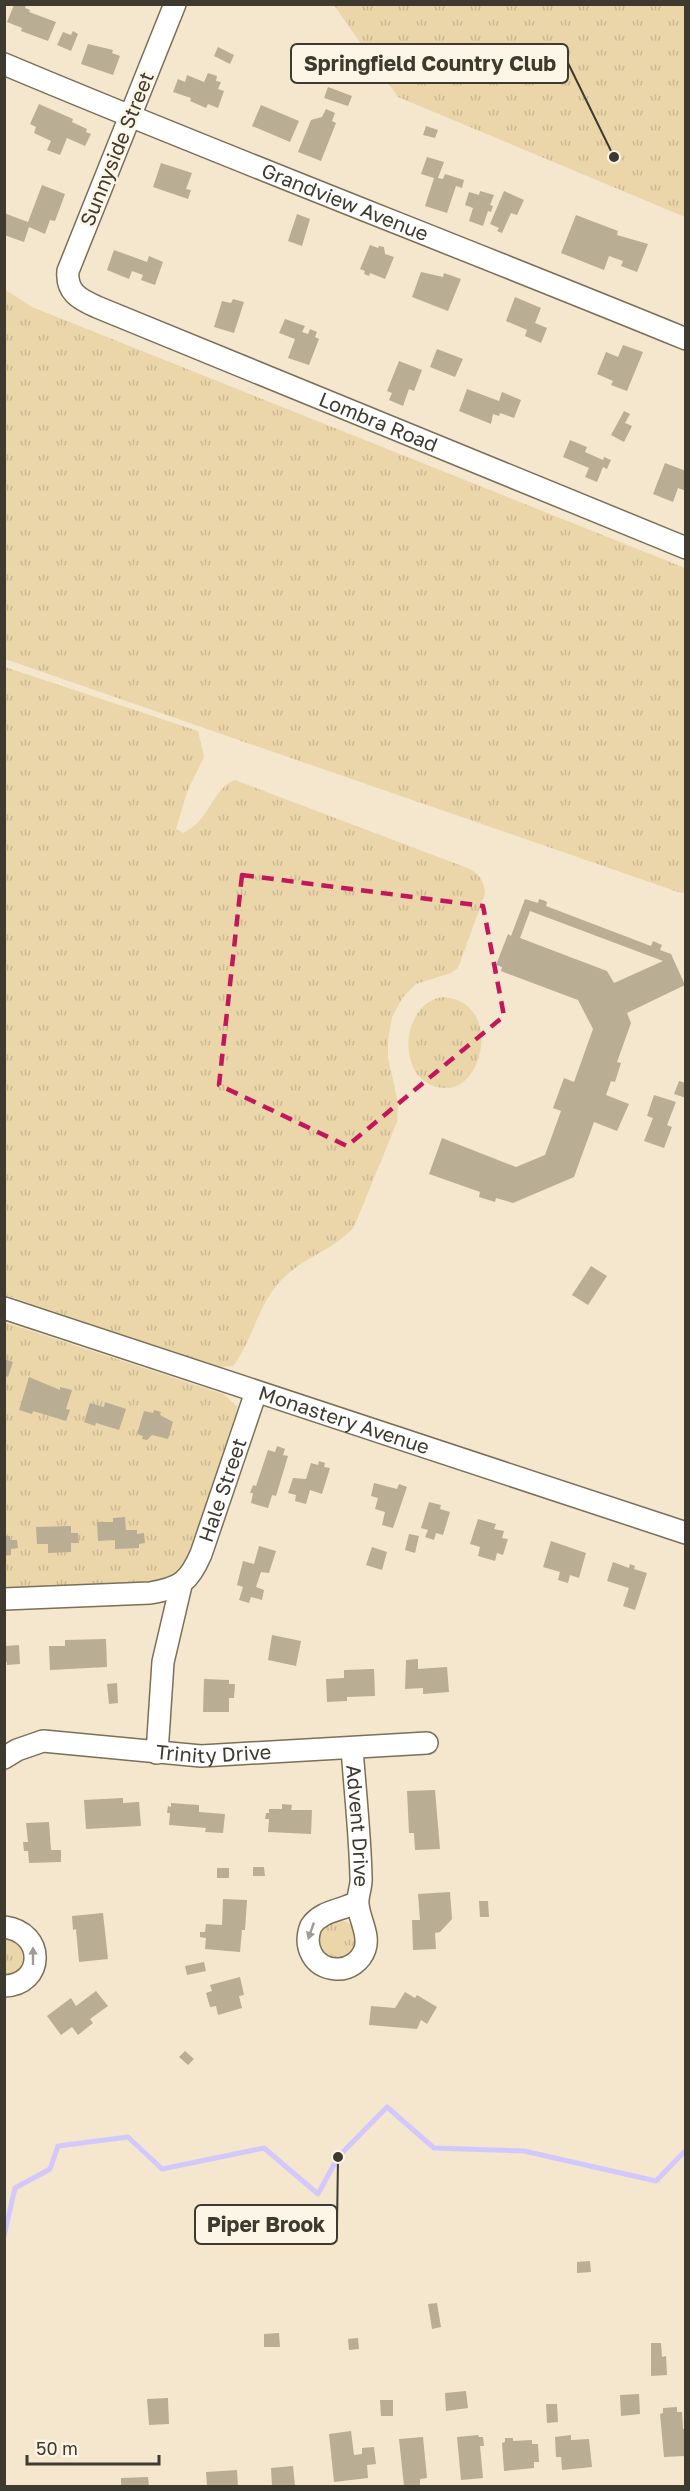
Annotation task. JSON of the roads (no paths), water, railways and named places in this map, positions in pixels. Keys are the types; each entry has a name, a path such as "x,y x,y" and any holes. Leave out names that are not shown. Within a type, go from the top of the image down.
{"street":[{"name":"Sunnyside Street","path":"73,293 67,280 68,270 175,4"},
{"name":"Grandview Avenue","path":"4,64 130,117 686,339"},
{"name":"Lombra Road","path":"73,293 81,300 108,312 686,548"},
{"name":"Monastery Avenue","path":"4,1308 686,1533"},
{"name":"Hale Street","path":"157,1753 163,1662 181,1585 189,1576 201,1554 256,1392"},
{"path":"4,1599 150,1593 181,1585"},
{"name":"Trinity Drive","path":"4,1758 17,1750 43,1741 201,1756 427,1743"},
{"name":"Advent Drive","path":"352,1748 362,1880 357,1902"},
{"path":"4,1927 13,1928 28,1937 35,1954 35,1964 25,1979 16,1984 4,1986"}],"waterway":[{"path":"4,2236 15,2188 50,2169 58,2146 128,2137 162,2169 264,2148 318,2194 338,2157 387,2107 434,2148 524,2151 656,2181 686,2150"}],"place":[{"name":"Springfield Country Club","path":"614,157"},
{"name":"Piper Brook","path":"338,2157"}]}
